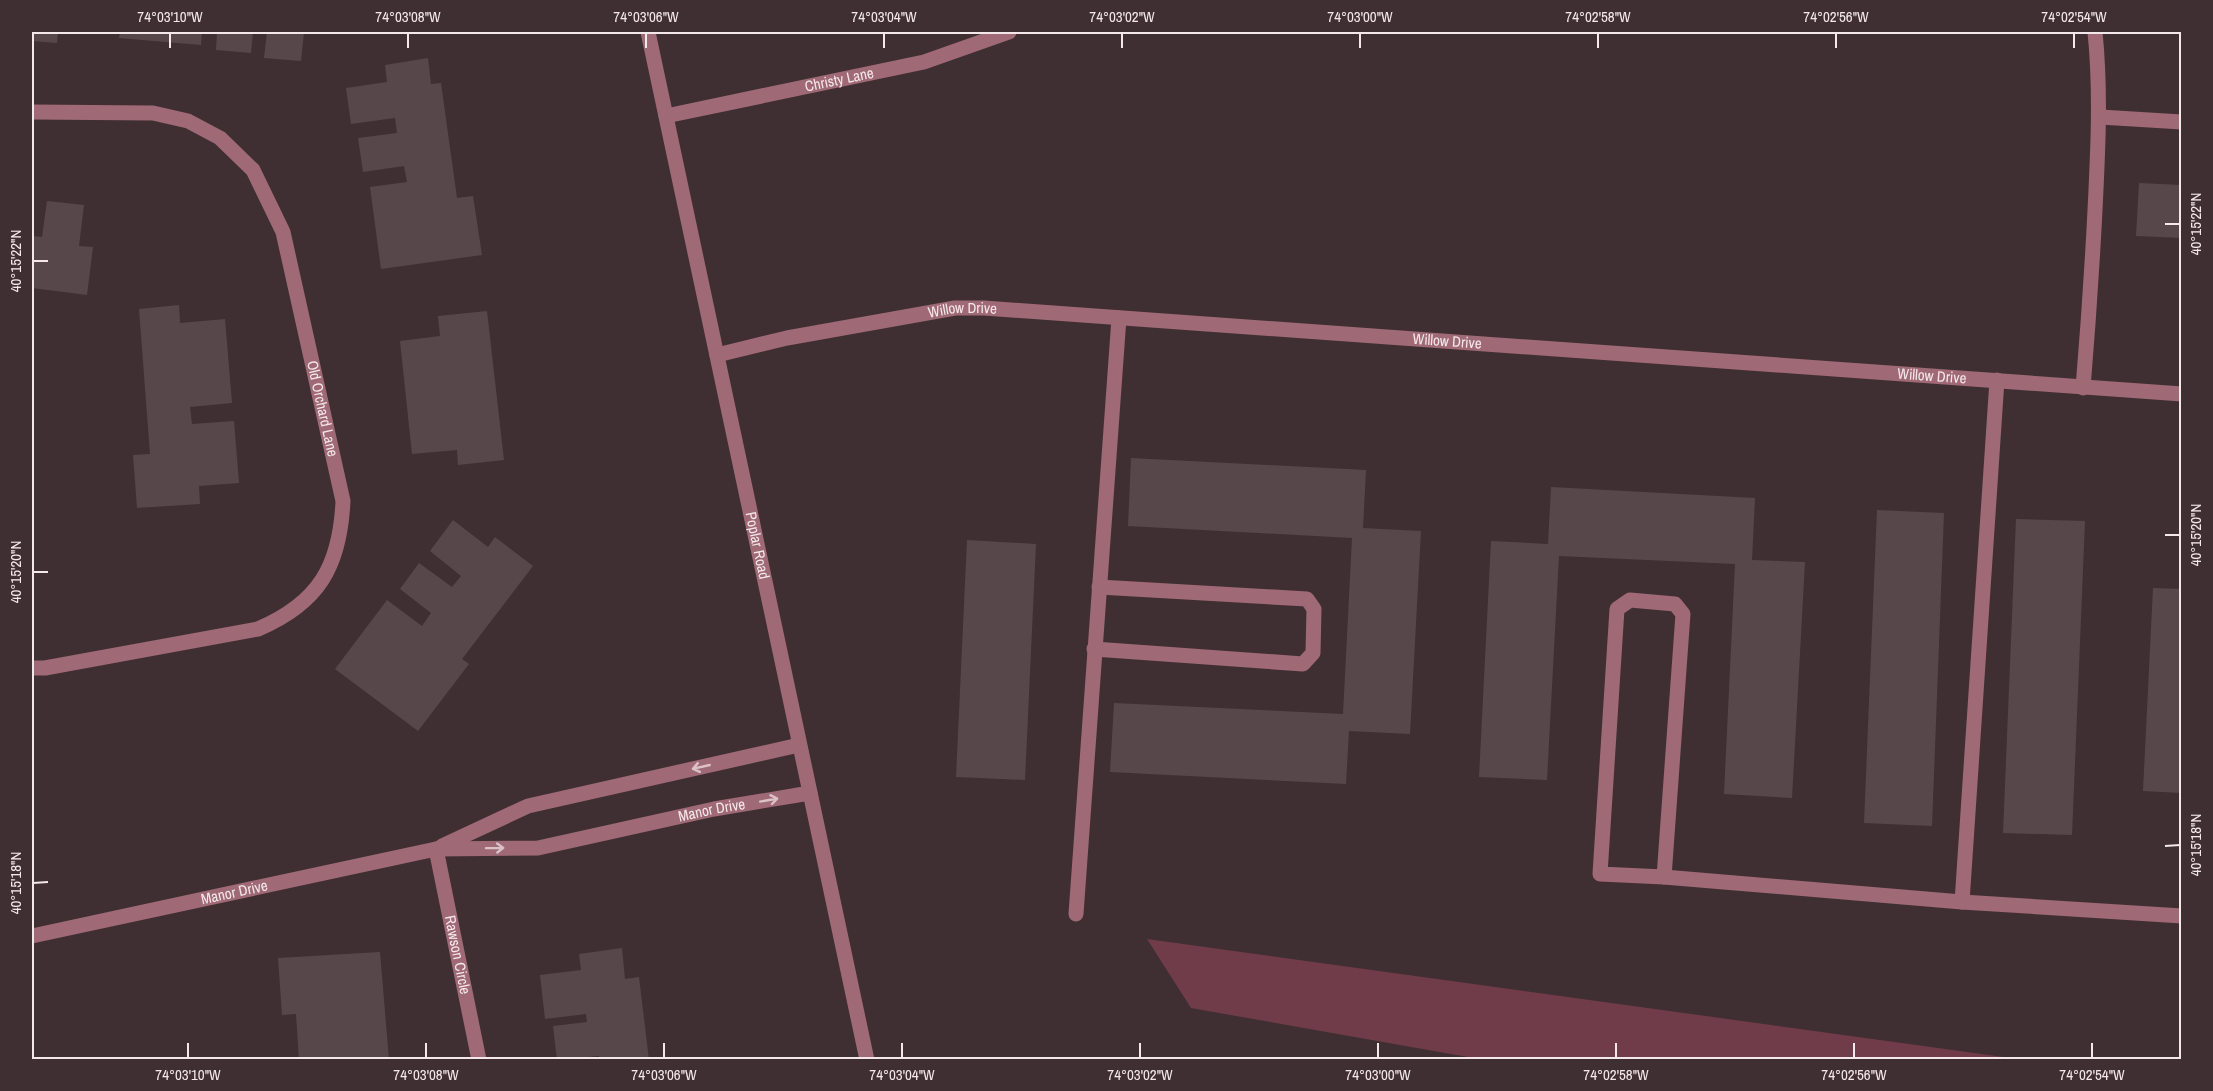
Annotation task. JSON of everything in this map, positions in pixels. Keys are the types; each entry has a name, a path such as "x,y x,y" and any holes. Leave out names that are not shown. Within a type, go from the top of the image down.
{"street":[{"name":"Poplar Road","path":"648,32 867,1059"},
{"name":"Christy Lane","path":"666,116 924,62 1009,32"},
{"path":"2084,388 2100,117 2095,32"},
{"name":"Old Orchard Lane","path":"32,112 153,113 188,121 220,138 253,170 283,232 343,501 342,531 336,554 322,580 296,609 273,622 258,629 45,668 32,668"},
{"path":"2100,117 2181,122"},
{"name":"Willow Drive","path":"717,355 787,338 955,308 984,308 2181,394"},
{"path":"1076,914 1119,318"},
{"path":"1962,902 1997,380"},
{"path":"1094,650 1303,664 1313,653 1314,609 1307,599 1098,587"},
{"path":"1664,877 1683,614 1675,604 1630,600 1617,609 1600,874 1664,877 1962,902 2181,916"},
{"name":"Manor Drive","path":"436,849 528,806 799,745"},
{"name":"Manor Drive","path":"32,936 436,849 537,848 714,809 810,793"},
{"name":"Rawson Circle","path":"436,849 479,1059"}],"shaded area":[{"path":"1147,939 2018,1059 1479,1059 1191,1008"}],"building":[{"path":"32,32 58,32 57,43 32,41"},
{"path":"120,32 202,32 201,45 119,38"},
{"path":"217,32 253,32 251,53 216,50"},
{"path":"267,32 304,32 301,61 264,58"},
{"path":"428,58 431,84 441,83 457,198 473,196 482,255 381,269 370,187 407,182 404,166 363,172 358,138 397,133 395,118 351,124 346,88 387,82 385,65"},
{"path":"2139,183 2182,185 2182,238 2136,236"},
{"path":"47,201 84,205 79,246 93,247 87,295 32,288 32,236 42,237"},
{"path":"179,305 180,323 225,319 232,403 190,407 192,424 234,421 239,483 199,486 200,504 137,508 133,455 150,454 139,309"},
{"path":"487,311 504,460 458,465 457,450 412,454 400,341 440,336 438,316"},
{"path":"1131,458 1366,470 1363,528 1421,531 1410,734 1349,731 1346,784 1110,772 1114,703 1343,714 1352,538 1128,526"},
{"path":"1551,487 1755,498 1752,560 1805,562 1792,798 1724,794 1735,564 1559,556 1547,780 1479,777 1491,541 1548,544"},
{"path":"1877,510 1944,513 1932,826 1864,823"},
{"path":"2016,519 2085,521 2072,835 2003,833"},
{"path":"453,520 488,547 495,537 533,566 462,659 469,664 418,731 335,669 387,600 422,626 431,613 400,589 419,563 452,587 461,576 430,551"},
{"path":"967,540 1036,544 1025,780 956,777"},
{"path":"2153,588 2182,589 2182,793 2143,791"},
{"path":"622,948 625,979 639,977 649,1060 599,1060 599,1056 557,1060 553,1026 587,1022 586,1014 545,1019 540,975 581,970 579,954"},
{"path":"380,952 389,1060 299,1060 296,1014 282,1015 278,958"}]}
